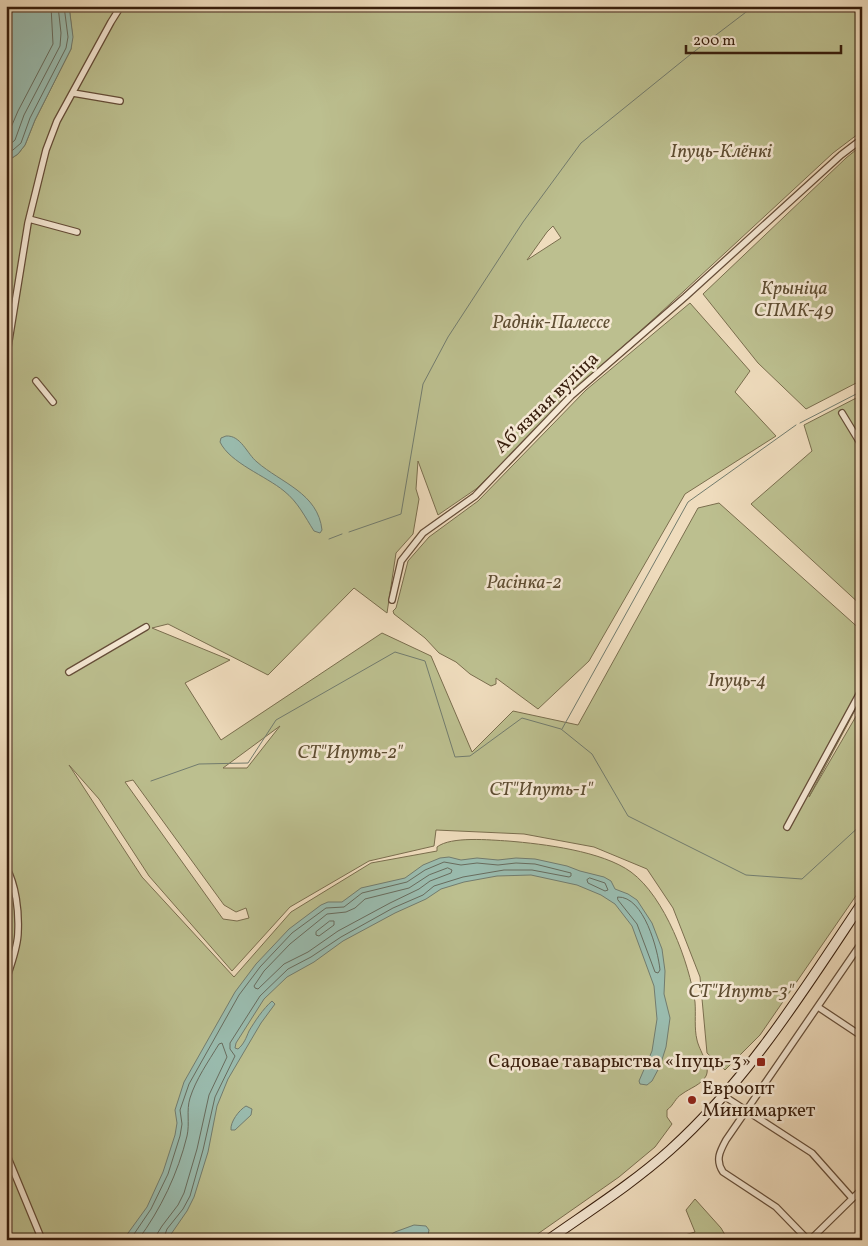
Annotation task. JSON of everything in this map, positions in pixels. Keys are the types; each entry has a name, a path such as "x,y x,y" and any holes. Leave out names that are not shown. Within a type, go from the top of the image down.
{"street":[{"path":"6,359 29,220 46,150 57,121 121,6"},
{"path":"73,92 120,101"},
{"name":"Абʼязная вуліца","path":"392,600 401,561 424,533 475,496 571,396 840,155 862,139"},
{"path":"29,220 77,232"},
{"path":"36,382 52,402"},
{"path":"842,413 862,446"},
{"path":"69,672 146,627"},
{"path":"787,827 862,689"},
{"path":"6,867 10,873 16,900 18,933 6,981"},
{"path":"548,1240 650,1166 687,1134 724,1096 755,1058 862,903"},
{"path":"862,942 747,1110 720,1152 718,1163 723,1172 776,1207 809,1240 862,1189"},
{"path":"818,1007 861,1036"},
{"path":"724,1096 812,1153 852,1198"},
{"path":"6,1153 42,1240"}],"green space":[{"path":"69,6 862,6 862,131 833,153 600,367 476,489 438,515 418,461 416,489 419,499 413,534 396,553 387,613 354,588 268,675 168,624 152,628 230,660 185,683 221,740 382,633 431,656 472,752 513,711 578,725 698,508 719,503 862,631 862,697 809,797 862,706 862,887 760,1035 725,1070 707,1053 700,977 673,908 647,869 594,847 524,834 436,830 434,846 369,861 290,907 232,971 149,876 99,799 69,765 142,877 234,977 291,912 371,863 437,851 437,847 451,841 508,841 572,850 619,865 631,872 643,883 665,914 674,931 687,968 695,1002 696,1035 706,1063 706,1076 680,1096 667,1110 667,1117 672,1124 655,1147 619,1177 529,1240 6,1240 6,162 18,154 25,145 35,120 71,49 72,32","holes":["553,226 561,238 527,260 547,232","280,726 247,768 223,768","133,780 224,905 236,912 246,908 249,918 237,921 223,919 125,782"]},
{"name":"Крыніца СПМК-49","path":"862,145 862,380 806,409 758,363 703,294"},
{"name":"Расінка-2","path":"690,303 750,371 735,392 776,436 685,494 589,661 538,709 496,678 496,684 491,686 470,674 456,662 439,653 425,638 394,614 393,611 396,608 408,561 429,537 478,501 586,390"},
{"path":"862,395 862,606 751,504 812,451 804,425"},
{"path":"695,1199 721,1228 728,1240 678,1240 678,1237 695,1232 686,1210"}],"water":[{"path":"6,6 69,6 73,37 71,49 35,120 25,145 18,154 6,162"},
{"path":"226,436 240,442 253,459 306,498 314,507 319,517 322,530 320,533 314,531 289,495 240,463 225,450 220,442 221,438"},
{"path":"449,857 461,860 477,858 498,860 516,858 535,859 567,866 604,877 611,881 615,889 637,900 652,923 662,949 665,971 664,994 670,1018 666,1047 660,1066 652,1081 647,1085 640,1084 639,1081 652,1051 657,1019 654,986 632,926 615,904 601,895 577,885 531,875 497,876 464,882 441,889 426,899 395,913 343,941 314,962 287,977 264,999 236,1043 235,1048 238,1049 245,1041 251,1027 265,1008 272,1001 275,1004 261,1023 228,1079 217,1106 208,1152 194,1197 187,1211 167,1240 123,1240 147,1207 163,1172 175,1135 177,1123 175,1110 184,1082 235,992 256,964 289,929 321,905 328,902 342,902 361,888 405,878 423,865 440,858"},
{"path":"246,1106 252,1109 251,1115 235,1130 231,1130 235,1116"},
{"path":"414,1225 426,1226 429,1230 428,1235 421,1240 382,1240 395,1232"}],"waterway":[{"path":"349,532 401,514 423,384 448,337 523,222 581,143 754,6"},
{"path":"800,423 862,391"},
{"path":"562,729 688,502 796,425"},
{"path":"329,539 342,534"},
{"path":"151,781 199,764 248,763 276,720 395,652 425,661 455,757 470,756 522,718 561,729 592,754 628,816 746,875 802,879 862,824"}],"place":[{"name":"Садовае таварыства «Іпуць-3»","path":"761,1062"},
{"name":"Евроопт Минимаркет","path":"692,1100"}],"park label":[{"name":"Іпуць-Клёнкі","path":"721,152"},
{"name":"Раднік-Палессе","path":"551,323"},
{"name":"Іпуць-4","path":"737,681"},
{"name":"СТ\"Ипуть-2\"","path":"350,753"},
{"name":"СТ\"Ипуть-1\"","path":"541,790"},
{"name":"СТ\"Ипуть-3\"","path":"741,992"}]}
